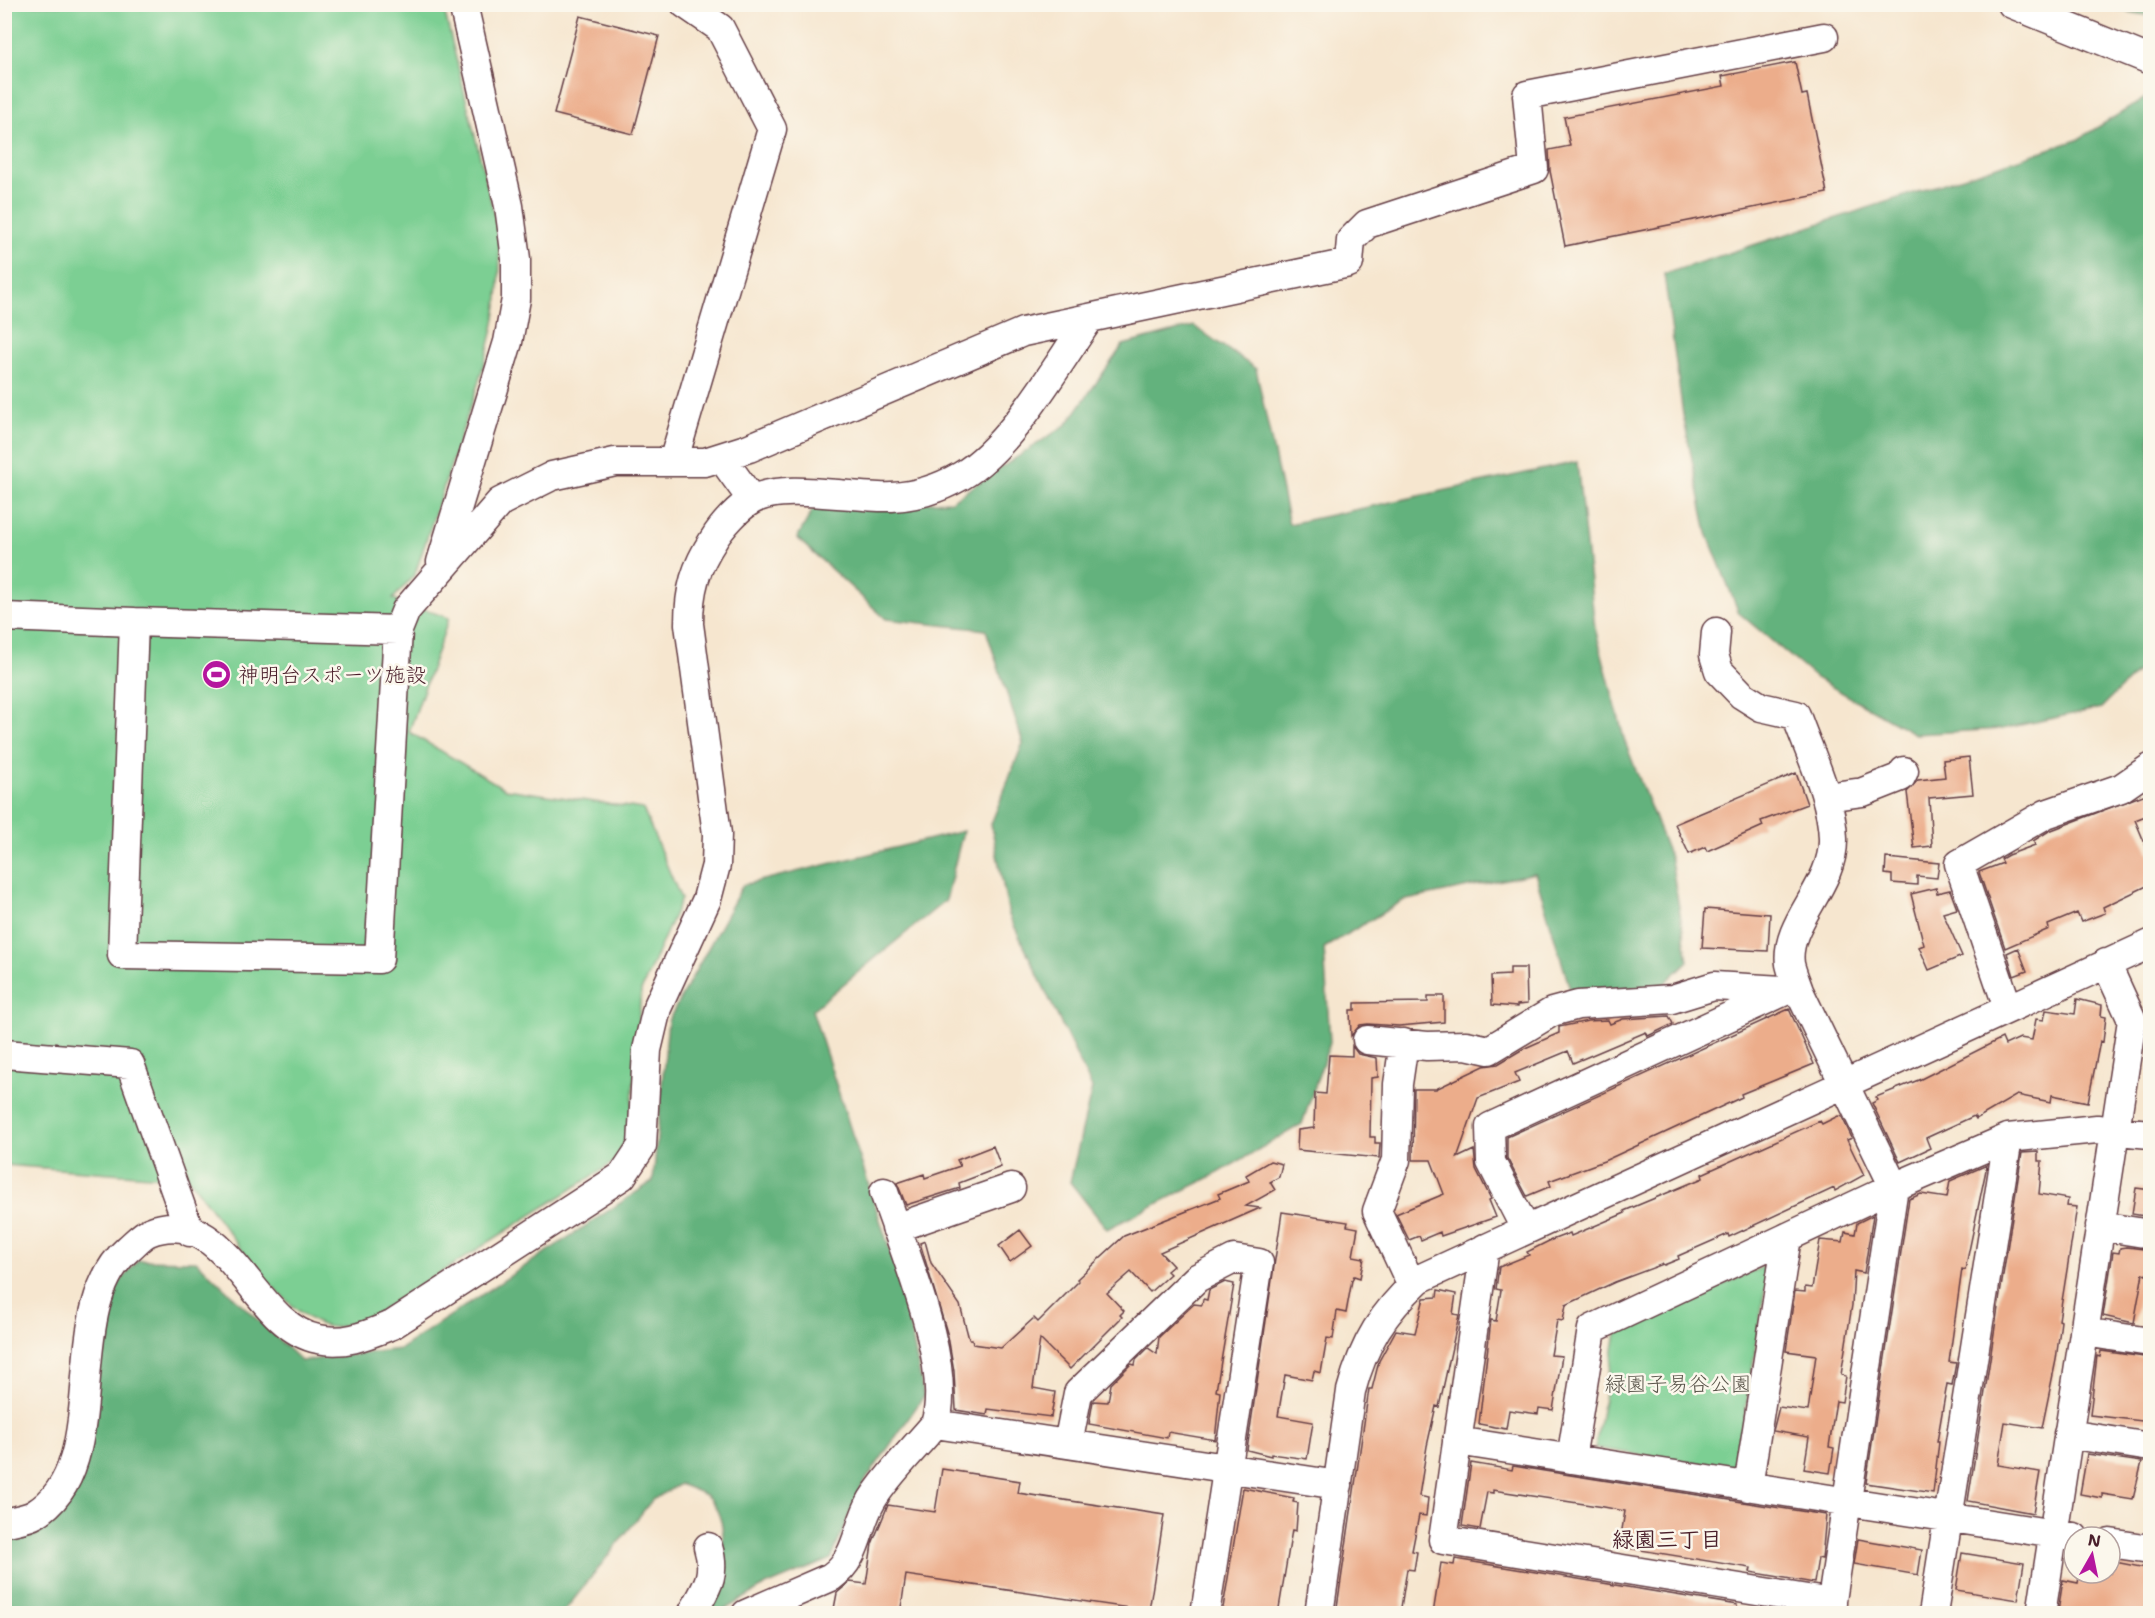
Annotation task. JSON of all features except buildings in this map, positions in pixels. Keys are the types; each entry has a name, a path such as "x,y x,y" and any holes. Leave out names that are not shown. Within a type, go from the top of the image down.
{"street":[{"path":"437,573 508,342 516,299 516,259 509,206 463,4"},
{"path":"673,462 772,129 720,28 685,4"},
{"path":"2012,4 2151,60"},
{"path":"134,622 122,955 379,958 398,630 406,610 500,502 552,476 615,462 705,462 749,448 1023,332 1349,263 1351,240 1367,224 1534,169 1527,95 1824,37"},
{"path":"4,1523 34,1515 55,1498 69,1476 77,1445 95,1307 104,1279 120,1256 148,1232 178,1227 211,1240 282,1321 316,1339 352,1341 392,1325 622,1176 642,1146 647,1050 657,1008 706,899 716,865 717,834 689,624 689,595 701,560 719,531 752,500 789,491 892,497 931,490 962,475 1002,443 1090,318"},
{"path":"721,457 752,500"},
{"path":"4,617 398,630"},
{"path":"1485,1248 1443,1539 1831,1608 1894,1187 1845,1082 1793,991 1790,964 1796,927 1819,892 1830,862 1833,840 1826,797 1796,715 1761,707 1742,694 1719,671 1714,655 1716,632"},
{"path":"2008,1008 1959,864 2046,814 2121,788 2151,768"},
{"path":"1826,797 1863,792 1901,777 1904,771"},
{"path":"1319,1614 1352,1391 1359,1361 1376,1327 1419,1279 1845,1082 2151,944"},
{"path":"2064,1525 2068,1434 2115,1128 2141,1022 2106,963"},
{"path":"1367,1040 1466,1045 1489,1050 1552,1012 1578,1005 1672,999 1714,986 1793,991"},
{"path":"1526,1230 1491,1162 1490,1127 1793,991"},
{"path":"1404,1043 1398,1084 1396,1160 1377,1211 1412,1286"},
{"path":"4,1054 130,1064 190,1232"},
{"path":"1571,1459 1592,1329 1894,1187 2008,1138 2115,1128 2151,1134"},
{"path":"1933,1614 2008,1138"},
{"path":"896,1228 1011,1188"},
{"path":"746,1614 831,1577 842,1569 852,1555 872,1501 935,1424 939,1411 940,1381 923,1306 884,1192"},
{"path":"2100,1226 2151,1234"},
{"path":"1748,1487 1786,1237"},
{"path":"1068,1444 1078,1393 1197,1278 1234,1259 1259,1263 1205,1614"},
{"path":"2084,1332 2151,1342"},
{"path":"935,1424 1338,1485"},
{"path":"2068,1434 2151,1447"},
{"path":"1457,1441 2062,1536"},
{"path":"2041,1614 2062,1540"},
{"path":"2122,1545 2151,1549"},
{"path":"692,1614 708,1585 713,1565 708,1547"}],"green space":[{"name":"神明台スポーツ施設","path":"4,5 443,5 497,226 500,254 499,281 497,307 486,358 427,539 415,574 393,599 449,618 409,732 505,789 643,809 681,899 641,991 630,1129 616,1161 376,1314 341,1326 318,1323 298,1311 277,1291 235,1242 189,1179 5,1165"},
{"path":"2095,5 2150,5 2150,16"},
{"path":"2150,95 2150,659 2101,708 2002,729 1915,734 1816,678 1739,613 1707,533 1683,415 1664,274 2077,140"},
{"path":"1194,326 1256,369 1289,524 1577,462 1595,628 1625,742 1671,860 1688,961 1660,988 1570,989 1535,873 1402,901 1324,948 1330,1042 1302,1124 1220,1172 1107,1229 1070,1182 1092,1088 1009,915 991,824 1023,743 986,630 886,619 797,538 814,508 951,501 1067,424 1123,345"},
{"path":"963,831 946,900 812,1010 903,1291 924,1396 861,1487 831,1559 761,1588 719,1613 706,1613 722,1555 722,1525 709,1498 680,1484 652,1500 563,1613 5,1614 4,1532 49,1512 108,1311 119,1283 138,1260 196,1261 301,1361 400,1349 653,1181 668,1021 743,885"},
{"name":"緑園子易谷公園","path":"1769,1264 1736,1470 1595,1448 1616,1333"}],"place":[{"name":"神明台スポーツ施設","path":"217,675"}],"district":[{"name":"緑園三丁目","path":"1667,1539"}]}
